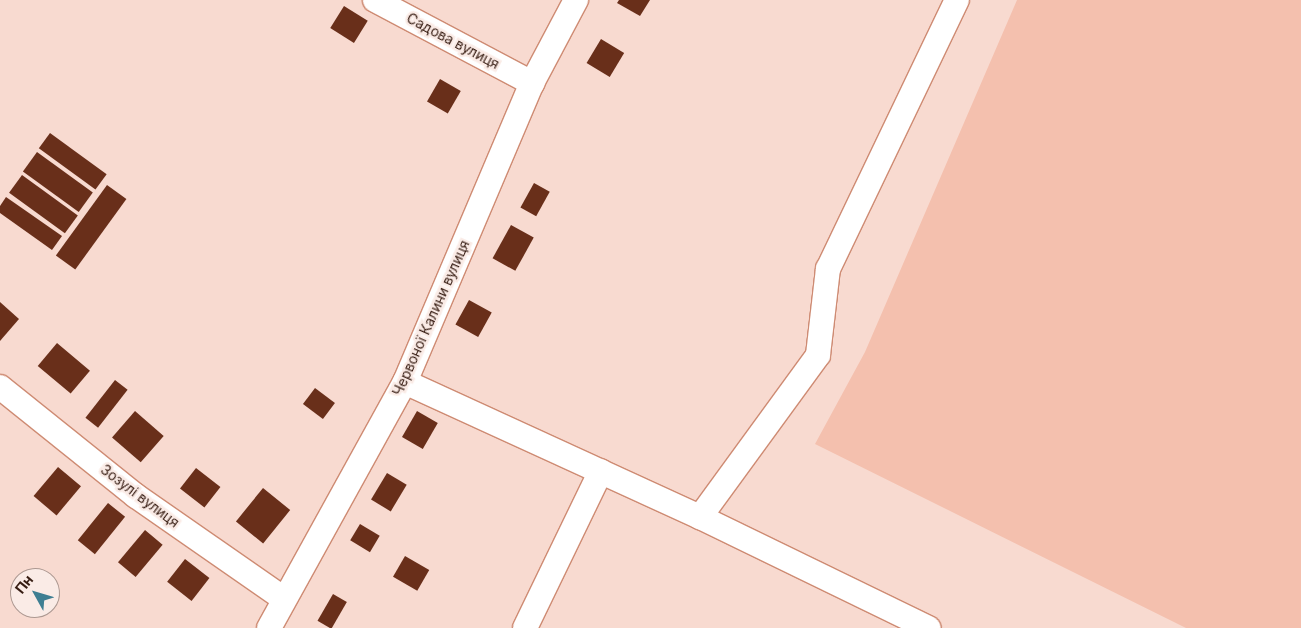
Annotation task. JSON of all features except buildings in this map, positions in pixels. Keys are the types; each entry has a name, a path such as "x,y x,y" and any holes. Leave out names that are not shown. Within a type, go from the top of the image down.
{"street":[{"name":"Садова вулиця","path":"375,0 532,83"},
{"name":"Червоної Калини вулиця","path":"268,628 405,382 532,83 576,0"},
{"path":"700,518 818,355 828,269 957,0"},
{"path":"405,382 601,471 929,628"},
{"name":"Зозулі вулиця","path":"0,386 136,496 284,600"},
{"path":"525,628 601,471"}],"shaded area":[{"path":"1017,0 1301,0 1301,628 1186,628 815,444 865,352"}]}
